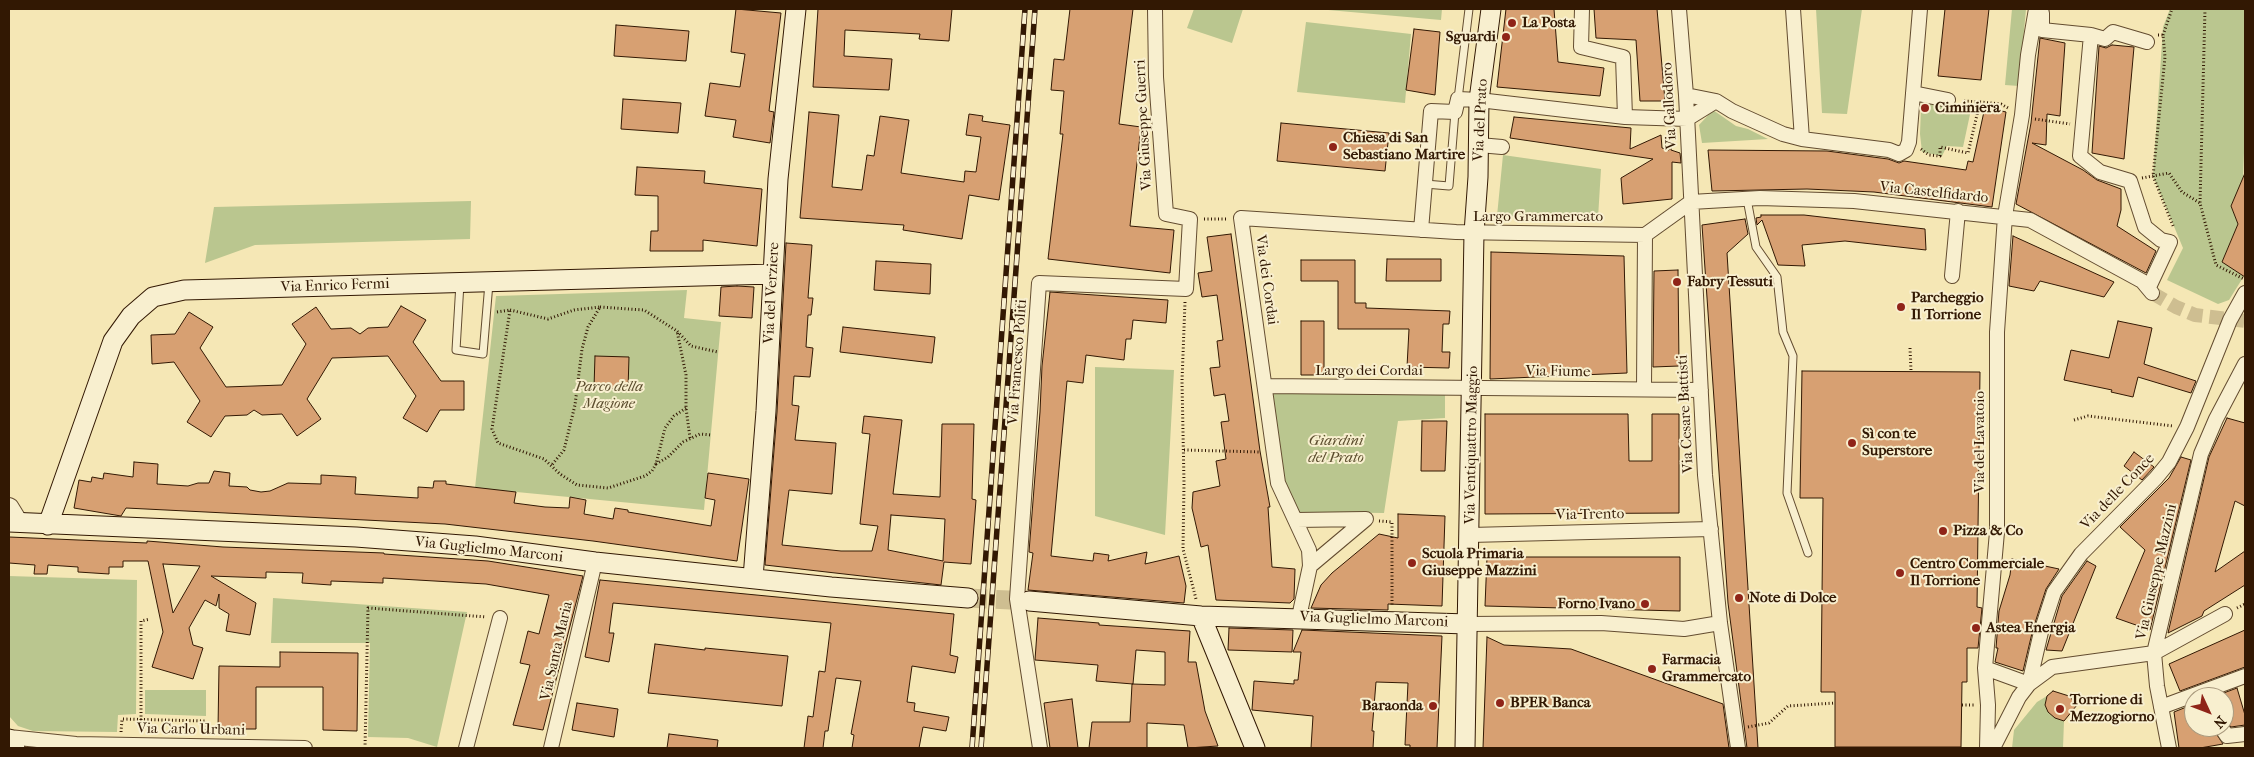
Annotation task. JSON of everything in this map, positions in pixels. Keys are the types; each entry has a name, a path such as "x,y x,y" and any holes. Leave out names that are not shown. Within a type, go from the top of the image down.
{"street":[{"name":"Via del Verziere","path":"753,578 766,411 778,179 796,9"},
{"name":"Via Giuseppe Guerri","path":"1155,9 1156,77 1166,214 1190,219"},
{"name":"Via del Prato","path":"1474,233 1479,145 1479,100 1491,9"},
{"path":"1582,9 1581,47 1623,57 1625,117"},
{"name":"Via Gallodoro","path":"1679,9 1686,95 1691,202"},
{"path":"1793,9 1802,139"},
{"path":"1686,95 1716,101 1732,111 1776,131 1802,139 1889,150 1899,154 1906,150 1910,142 1920,9"},
{"path":"2036,9 2042,13 2042,30 2090,40 2105,39 2113,32 2147,42"},
{"name":"Via del Lavatoio","path":"1987,748 1988,705 1985,668 1997,532 1997,332 2005,216 2022,115 2028,55 2036,9"},
{"path":"2090,40 2080,156 2100,172 2130,181 2145,227 2161,240 2170,242"},
{"path":"1913,93 1948,100"},
{"path":"1421,230 1431,111 1479,100 1625,117 1687,119 1716,101"},
{"path":"1479,145 1502,147"},
{"name":"Via Castelfidardo","path":"1691,202 1747,199 1854,201 2030,220 2142,281 2151,290 2170,242"},
{"path":"1644,389 1645,235 1691,202"},
{"name":"Via Cesare Battisti","path":"1691,202 1705,475 1712,529 1720,623 1738,748"},
{"path":"1952,276 1958,211"},
{"name":"Via dei Cordai","path":"1299,617 1310,566 1309,550 1278,483 1241,218 1421,230"},
{"path":"1186,289 1190,219"},
{"name":"Largo Grammercato","path":"1421,230 1474,233 1645,235"},
{"name":"Via Ventiquattro Maggio","path":"1465,748 1473,388 1474,233"},
{"name":"Via Enrico Fermi","path":"48,525 113,341 131,316 153,297 184,290 773,274"},
{"name":"Via Francesco Politi","path":"1023,600 1040,283 1186,289"},
{"name":"Via delle Conce","path":"2029,684 2041,632 2054,592 2081,554 2156,478 2169,462 2187,427 2230,320 2245,293"},
{"name":"Via Giuseppe Mazzini","path":"1993,748 2013,706 2029,684 2052,667 2154,653 2201,454 2220,411 2245,364"},
{"name":"Largo dei Cordai","path":"1264,386 1473,388"},
{"name":"Via Fiume","path":"1473,388 1701,390"},
{"path":"9,505 11,506 15,523"},
{"path":"1296,520 1366,519"},
{"path":"1310,566 1366,519"},
{"name":"Via Guglielmo Marconi","path":"15,523 356,537 475,546 595,562 831,587 968,598"},
{"name":"Via Trento","path":"1470,534 1712,529"},
{"name":"Via Santa Maria","path":"551,748 595,562"},
{"path":"1023,600 1040,748"},
{"name":"Via Guglielmo Marconi","path":"1023,600 1201,616 1299,617 1468,624 1602,623 1684,629 1720,623"},
{"path":"2169,748 2161,707 2154,653 2225,614"},
{"path":"1201,616 1255,748"},
{"path":"466,748 500,618"},
{"path":"1985,668 2029,684"},
{"path":"2222,687 2245,676"},
{"path":"2161,707 2184,700"},
{"path":"9,738 15,748"},
{"name":"Via Carlo Urbani","path":"9,738 75,746 305,748"}],"lane":[{"path":"1425,184 1449,186 1469,9"},
{"path":"1747,199 1756,247 1777,277 1783,332 1793,356 1787,493 1808,553"},
{"path":"460,282 456,350 483,354 489,282"}],"path":[{"path":"2170,242 2178,239 2153,176 2165,57 2162,35 2172,9"},
{"path":"2205,9 2200,203 2216,265 2245,279"},
{"path":"2147,42 2152,34 2162,35"},
{"path":"1948,100 2002,104 2022,115"},
{"path":"1910,142 1929,155 1940,156 1940,147 1968,153 1980,102"},
{"path":"2038,120 2083,124"},
{"path":"2153,176 2169,173 2182,192 2200,203"},
{"path":"1190,219 1241,218"},
{"path":"1186,289 1182,381 1184,450 1183,549 1201,616"},
{"path":"486,312 510,310 548,319 574,310 600,307 644,310 677,331 691,346 718,352"},
{"path":"551,466 564,450 575,405 582,349 588,327 600,307"},
{"path":"510,310 492,429 498,443 544,460 577,485 608,488 645,476 652,471 656,464 665,428 674,416 686,408"},
{"path":"677,331 686,375 686,408 690,438"},
{"path":"1910,348 1911,372"},
{"path":"2074,420 2088,416 2187,427"},
{"path":"656,464 668,457 683,442 690,438 700,434 711,435"},
{"path":"1184,450 1274,452"},
{"path":"1366,519 1392,522 1392,621"},
{"path":"365,748 368,608 500,618"},
{"path":"141,720 141,621 150,619"},
{"path":"1736,730 1769,723 1788,706 1835,704"},
{"path":"121,745 122,719 206,721 205,747"}],"green space":[{"path":"1194,9 1243,9 1232,43 1187,28"},
{"path":"1317,9 1442,9 1441,20"},
{"path":"1816,9 1862,9 1847,114 1822,113"},
{"path":"2012,9 2026,9 2019,86 2005,85"},
{"path":"2170,9 2245,9 2243,179 2231,206 2238,224 2222,262 2244,276 2229,300 2218,304 2167,280 2183,248 2153,176 2163,27"},
{"path":"1306,22 1411,34 1405,103 1297,92"},
{"path":"1924,100 1972,105 1963,147 1947,146 1942,156 1922,152 1920,134 1921,107"},
{"path":"1713,110 1736,126 1748,129 1768,139 1702,143 1699,125"},
{"path":"1503,155 1601,169 1598,218 1497,216"},
{"path":"471,201 470,239 255,245 205,263 214,207"},
{"name":"Parco della Magione","path":"687,290 684,318 721,322 704,510 475,488 496,296"},
{"path":"1095,367 1174,370 1165,535 1095,516"},
{"name":"Giardini del Prato","path":"1271,392 1445,393 1445,418 1398,421 1384,513 1296,512 1282,482"},
{"path":"9,576 137,580 136,714 118,715 117,732 33,731 18,726 9,716"},
{"path":"273,598 467,612 437,747 408,738 368,737 370,643 271,643"},
{"path":"145,690 206,690 206,716 145,714"},
{"path":"2047,696 2045,705 2048,712 2064,721 2063,748 2012,748 2014,730 2037,702"}],"building":[{"path":"736,9 781,13 769,111 774,112 770,143 733,137 736,120 705,116 710,83 740,87 745,54 731,52"},
{"path":"818,9 952,9 949,41 919,39 920,34 845,30 844,56 892,59 889,90 813,87"},
{"path":"1070,9 1133,9 1119,124 1141,127 1130,226 1174,230 1170,273 1048,259 1063,134 1060,134 1064,91 1051,90 1054,59 1064,60"},
{"path":"1506,9 1554,9 1558,62 1604,68 1600,96 1497,87"},
{"path":"1594,9 1657,9 1665,101 1640,101 1636,40 1596,38"},
{"path":"1945,9 1989,9 1981,80 1938,76"},
{"path":"616,25 689,31 686,61 614,56"},
{"path":"1414,29 1440,32 1435,95 1406,90"},
{"path":"2040,38 2065,43 2060,116 2047,114 2046,145 2032,143 2083,170 2097,180 2121,189 2121,210 2117,226 2156,251 2146,273 2016,204 2031,123"},
{"path":"2112,45 2134,47 2124,159 2092,153 2099,46 2106,48"},
{"path":"623,99 681,103 678,133 621,129"},
{"path":"1985,107 2006,112 1992,207 1874,192 1807,189 1712,191 1708,150 1827,151 1888,159 1899,163 1904,161 1966,170 1968,161 1973,162"},
{"path":"809,112 839,115 832,187 862,190 867,155 874,156 880,116 909,120 901,173 964,182 965,171 976,172 981,137 966,135 969,114 983,116 982,121 1010,125 999,200 969,195 962,239 903,230 904,225 800,218"},
{"path":"1514,117 1631,128 1630,149 1661,135 1662,148 1669,150 1671,148 1671,150 1680,153 1681,163 1672,162 1672,199 1623,204 1621,178 1653,159 1510,138"},
{"name":"Chiesa di San Sebastiano Martire","path":"1281,123 1389,133 1385,171 1277,161"},
{"path":"637,167 705,171 704,183 762,189 757,246 703,240 703,251 650,251 651,231 658,231 658,196 635,195"},
{"path":"2245,173 2245,277 2222,262 2238,224 2231,206"},
{"path":"1761,215 1804,215 1925,229 1926,250 1845,241 1802,245 1805,266 1778,265 1762,220 1757,225 1756,218 1761,217"},
{"path":"1745,219 1748,234 1727,253 1758,748 1747,748 1728,603 1702,225"},
{"path":"1231,234 1260,451 1270,507 1268,507 1272,567 1295,569 1294,599 1290,603 1216,600 1208,545 1201,547 1192,508 1193,492 1220,486 1216,461 1226,459 1221,422 1229,421 1225,394 1214,396 1210,368 1220,367 1217,341 1223,340 1217,295 1202,297 1198,273 1212,271 1207,237"},
{"path":"2013,236 2114,282 2104,297 2040,281 2034,291 2009,286"},
{"path":"786,243 812,245 808,298 813,298 811,315 808,315 806,347 813,348 810,377 794,376 792,405 799,406 795,440 836,443 832,494 789,490 782,545 841,551 872,551 878,526 860,524 870,434 862,433 864,416 902,420 893,494 940,497 942,424 974,424 972,499 976,500 971,564 944,562 941,585 765,565 777,412","holes":["891,515 945,519 943,561 888,550"]},
{"path":"1491,252 1624,256 1627,373 1490,379"},
{"path":"1387,259 1441,259 1441,281 1386,281"},
{"path":"1301,260 1355,260 1355,303 1366,303 1366,308 1450,311 1449,324 1443,324 1442,352 1450,352 1449,368 1407,367 1409,329 1338,329 1338,281 1301,281"},
{"path":"876,261 931,264 930,294 874,290"},
{"path":"1678,270 1679,366 1653,367 1654,271"},
{"path":"721,287 754,287 752,318 719,316"},
{"path":"1050,292 1168,300 1166,323 1133,320 1131,339 1126,339 1124,360 1086,355 1083,383 1067,381 1051,556 1093,561 1094,553 1109,555 1108,561 1147,552 1145,564 1179,556 1186,586 1184,603 1028,590 1033,553 1029,552 1042,366"},
{"path":"401,306 426,320 413,342 441,381 464,381 464,410 440,410 427,432 403,418 416,396 388,356 332,358 307,399 321,419 297,436 282,414 262,415 254,410 247,415 225,416 211,437 187,422 200,401 174,362 152,364 151,335 175,334 189,312 213,327 200,348 226,387 282,385 306,344 292,324 316,307 331,329 351,328 360,334 368,328 388,327"},
{"path":"1301,321 1324,321 1324,375 1301,375"},
{"path":"2118,321 2152,328 2144,364 2196,381 2191,393 2138,377 2133,397 2111,392 2112,390 2064,380 2071,350 2109,358"},
{"path":"843,327 935,337 932,363 840,352"},
{"path":"595,356 629,357 628,389 594,388"},
{"name":"Centro Commerciale Il Torrione","path":"1802,371 1980,372 1977,607 1982,608 1978,648 1967,648 1967,682 1962,682 1961,747 1835,747 1835,692 1821,692 1823,498 1800,498"},
{"path":"1485,414 1628,414 1629,461 1652,461 1652,414 1679,414 1679,513 1485,514"},
{"path":"2227,418 2245,423 2245,506 2235,501 2215,572 2245,551 2245,585 2204,611 2202,616 2168,633 2209,457"},
{"path":"1422,421 1447,421 1445,471 1421,471"},
{"path":"2134,452 2154,467 2142,480 2124,466"},
{"path":"2181,457 2191,460 2150,630 2116,618 2145,550 2120,527 2169,478"},
{"path":"134,462 158,464 157,484 188,486 198,483 209,483 214,471 230,473 229,486 247,487 250,490 261,492 270,491 288,483 321,484 321,475 356,477 355,494 418,498 418,487 433,488 434,481 446,481 446,484 516,492 514,503 569,508 570,497 586,500 584,514 613,519 615,508 628,510 628,512 711,526 715,500 705,498 708,473 749,479 737,561 593,541 445,524 126,508 121,516 74,508 79,480 91,482 92,477 103,479 104,473 133,477"},
{"path":"1398,514 1445,516 1442,606 1388,604 1388,610 1311,608 1321,585 1332,573 1379,534 1398,538"},
{"path":"9,537 147,543 147,541 223,547 384,553 488,561 583,576 543,730 513,725 530,665 520,663 528,631 539,634 549,595 486,584 383,578 383,583 331,581 331,585 302,583 303,573 266,572 266,578 211,576 256,603 250,635 226,631 229,614 219,608 219,594 216,606 205,600 189,628 193,645 203,648 193,679 152,667 163,632 148,561 123,561 123,567 109,567 109,574 78,572 78,567 48,565 47,574 34,574 35,565 9,563","holes":["163,564 200,566 173,613"]},
{"path":"1487,557 1680,557 1680,611 1485,606"},
{"path":"2012,559 2059,569 2046,589 2033,629 2023,671 1995,662 1998,648 1996,648 1999,611 2010,575"},
{"path":"2087,561 2096,566 2062,651 2046,650 2062,596"},
{"path":"600,580 954,614 950,655 958,657 955,673 912,666 907,702 915,703 914,711 949,717 946,731 923,727 919,748 852,748 854,735 851,734 861,681 836,678 828,731 825,731 823,748 804,748 808,716 813,717 819,671 825,672 831,623 613,603 609,633 614,633 609,662 585,657"},
{"path":"1038,618 1099,623 1099,625 1190,631 1188,662 1196,662 1205,711 1218,746 1188,748 1184,725 1147,723 1147,748 1089,748 1092,722 1130,722 1132,684 1165,685 1165,652 1136,650 1133,684 1096,681 1098,665 1035,660"},
{"path":"1229,628 1293,630 1292,652 1228,650"},
{"path":"1302,630 1442,636 1437,748 1410,748 1410,745 1405,745 1408,683 1376,682 1372,731 1374,731 1373,748 1311,748 1313,716 1252,710 1254,681 1294,684 1294,680 1298,680 1301,652 1293,652"},
{"path":"2245,630 2245,667 2191,687 2184,687 2184,690 2180,691 2169,664"},
{"path":"1487,637 1504,645 1571,649 1723,704 1729,748 1483,748"},
{"path":"655,644 788,656 782,706 648,693"},
{"path":"280,652 358,653 357,731 323,730 323,687 256,687 256,729 218,729 219,666 280,667"},
{"path":"2237,688 2245,715 2245,725 2234,727 2234,689"},
{"name":"Torrione di Mezzogiorno","path":"2053,691 2069,696 2077,705 2064,721 2055,718 2048,712 2045,705 2047,696"},
{"path":"1072,699 1078,748 1050,748 1044,703"},
{"path":"577,703 618,709 614,737 572,730"},
{"path":"2184,708 2184,737 2218,737 2223,744 2200,748 2179,748 2174,712"},
{"path":"669,734 718,740 717,748 667,748"}],"tunnel":[{"path":"2152,293 2176,307 2195,315 2245,321"},
{"path":"968,598 1029,601"}],"railway":[{"path":"972,748 1025,9"},
{"path":"981,748 1035,9"}],"place":[{"name":"La Posta","path":"1512,23"},
{"name":"Sguardi","path":"1506,37"},
{"name":"Ciminiera","path":"1925,108"},
{"name":"Chiesa di San Sebastiano Martire","path":"1333,147"},
{"name":"Fabry Tessuti","path":"1677,282"},
{"name":"Parcheggio Il Torrione","path":"1901,307"},
{"name":"Sì con te Superstore","path":"1852,443"},
{"name":"Pizza & Co","path":"1943,531"},
{"name":"Scuola Primaria Giuseppe Mazzini","path":"1412,563"},
{"name":"Centro Commerciale Il Torrione","path":"1900,573"},
{"name":"Note di Dolce","path":"1739,598"},
{"name":"Forno Ivano","path":"1645,604"},
{"name":"Astea Energia","path":"1976,628"},
{"name":"Farmacia Grammercato","path":"1652,669"},
{"name":"BPER Banca","path":"1500,703"},
{"name":"Baraonda","path":"1433,706"},
{"name":"Torrione di Mezzogiorno","path":"2060,709"}]}
